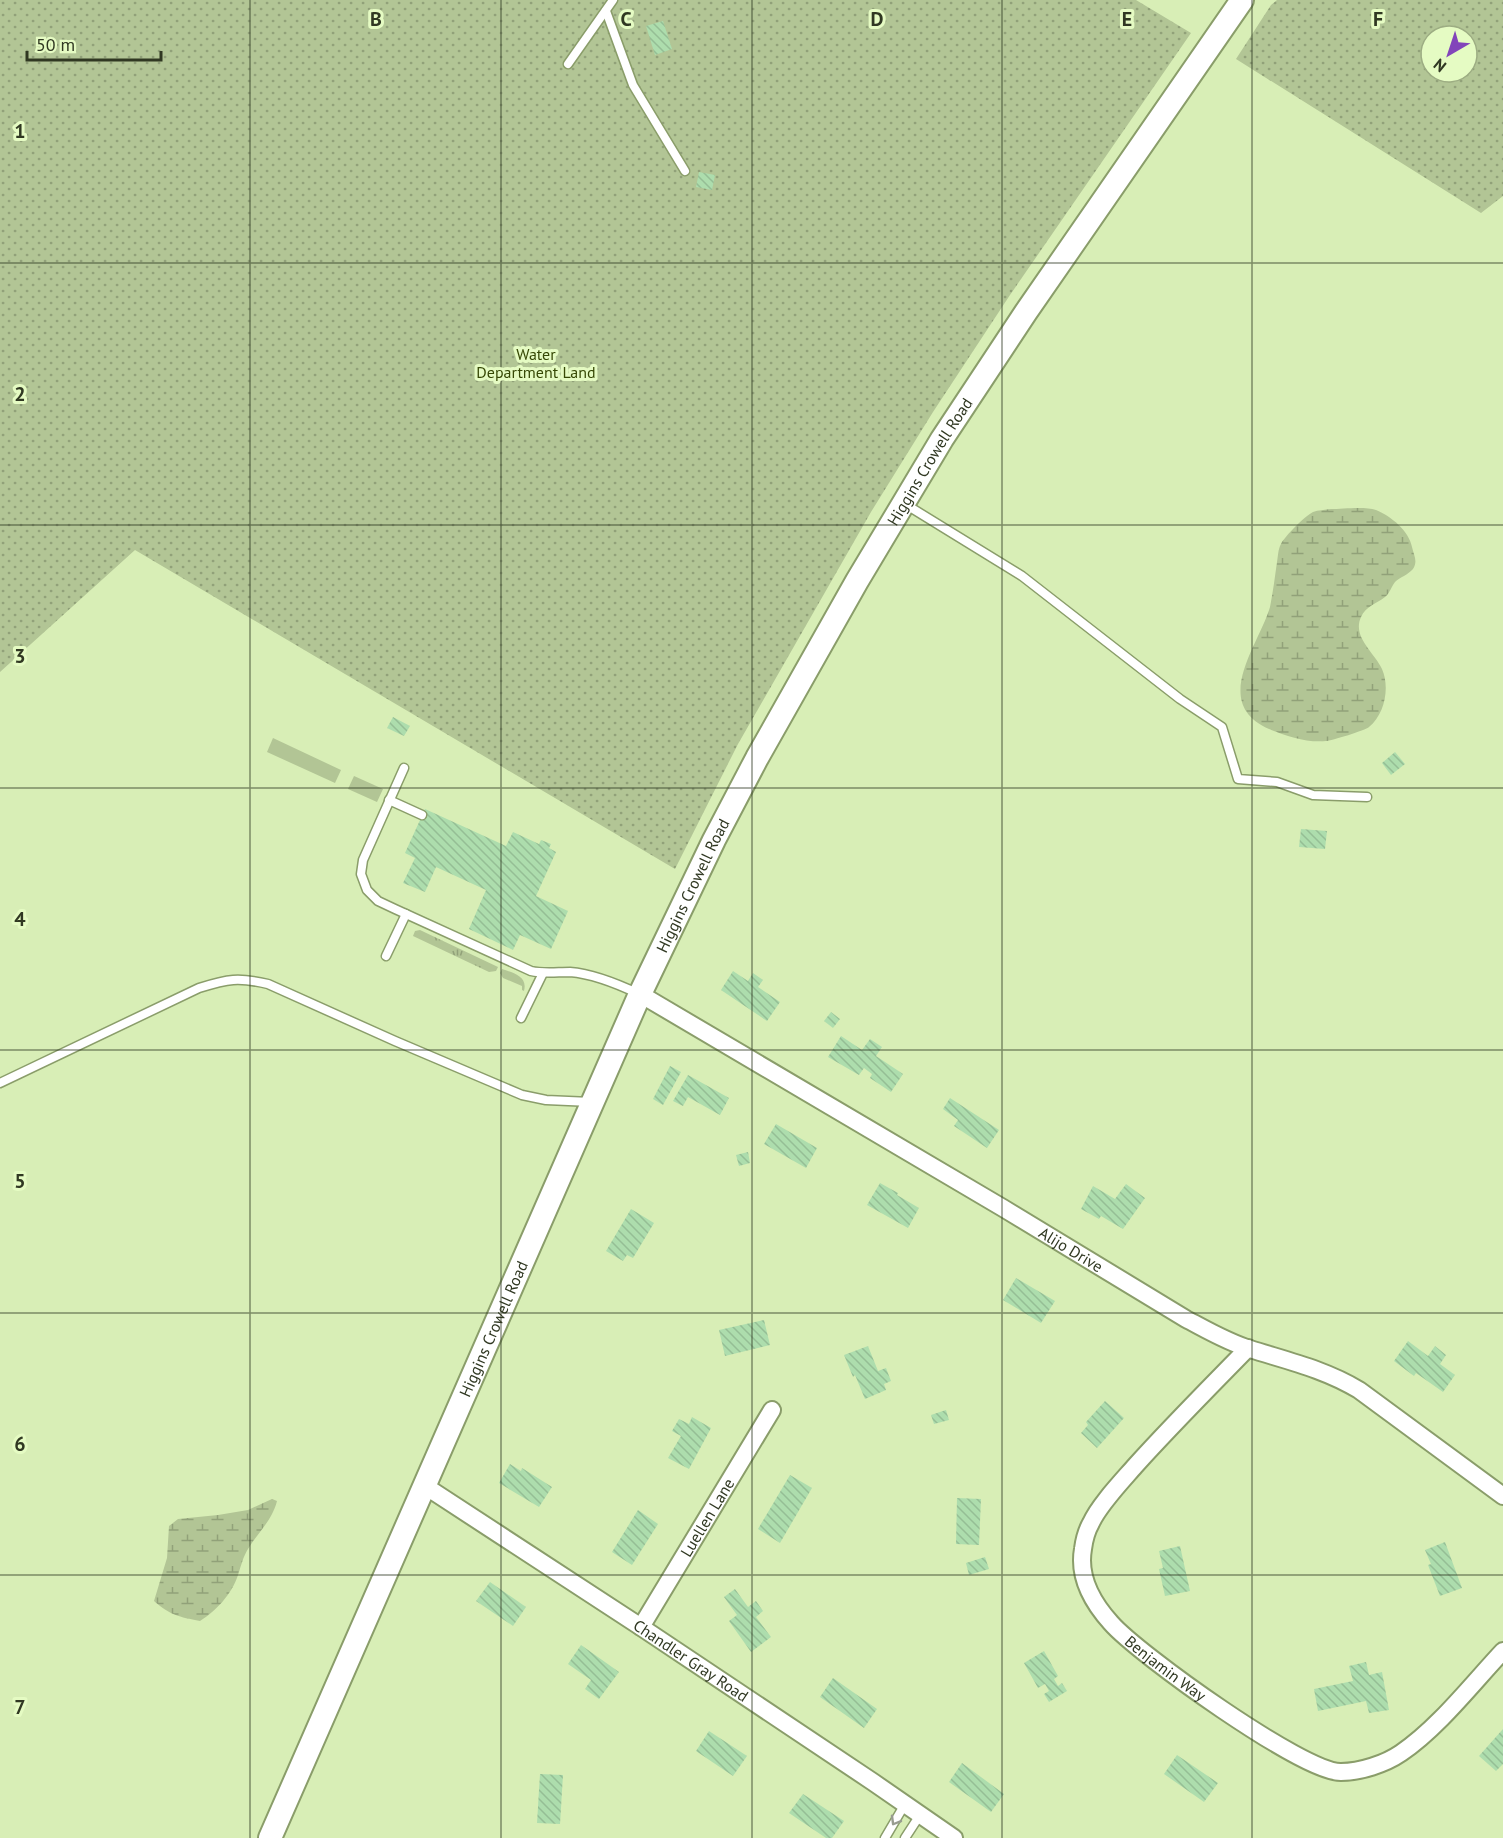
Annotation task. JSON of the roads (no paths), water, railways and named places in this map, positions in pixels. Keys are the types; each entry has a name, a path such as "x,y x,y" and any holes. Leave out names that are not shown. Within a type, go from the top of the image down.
{"main road":[{"name":"Higgins Crowell Road","path":"270,1838 591,1102 714,840 757,758 856,581 942,439 1026,312 1242,0"}],"street":[{"name":"Alijo Drive","path":"640,994 1186,1319 1248,1348 1308,1366 1342,1380 1359,1390 1503,1496"},
{"name":"Benjamin Way","path":"1248,1348 1161,1437 1116,1488 1091,1523 1083,1550 1083,1577 1096,1604 1112,1624 1141,1650 1274,1743 1310,1762 1339,1772 1379,1764 1400,1754 1437,1722 1503,1651"},
{"name":"Luellen Lane","path":"641,1627 772,1410"},
{"name":"Chandler Gray Road","path":"425,1486 641,1627 954,1838"}],"lane":[{"path":"568,64 613,0"},
{"path":"606,11 633,85 686,171"},
{"path":"904,503 1022,576 1180,699 1222,727 1238,778 1277,782 1312,795 1366,797"},
{"path":"404,768 363,860 361,874 363,882 372,896 531,971 588,975 613,982 640,994"},
{"path":"389,800 422,815"},
{"path":"386,956 406,914"},
{"path":"521,1018 543,973"},
{"path":"0,1083 199,988 226,979 268,984 522,1095 546,1100 591,1102"},
{"path":"885,1838 905,1804"},
{"path":"905,1838 920,1815"}],"park label":[{"name":"Water Department Land","path":"536,363"}]}
